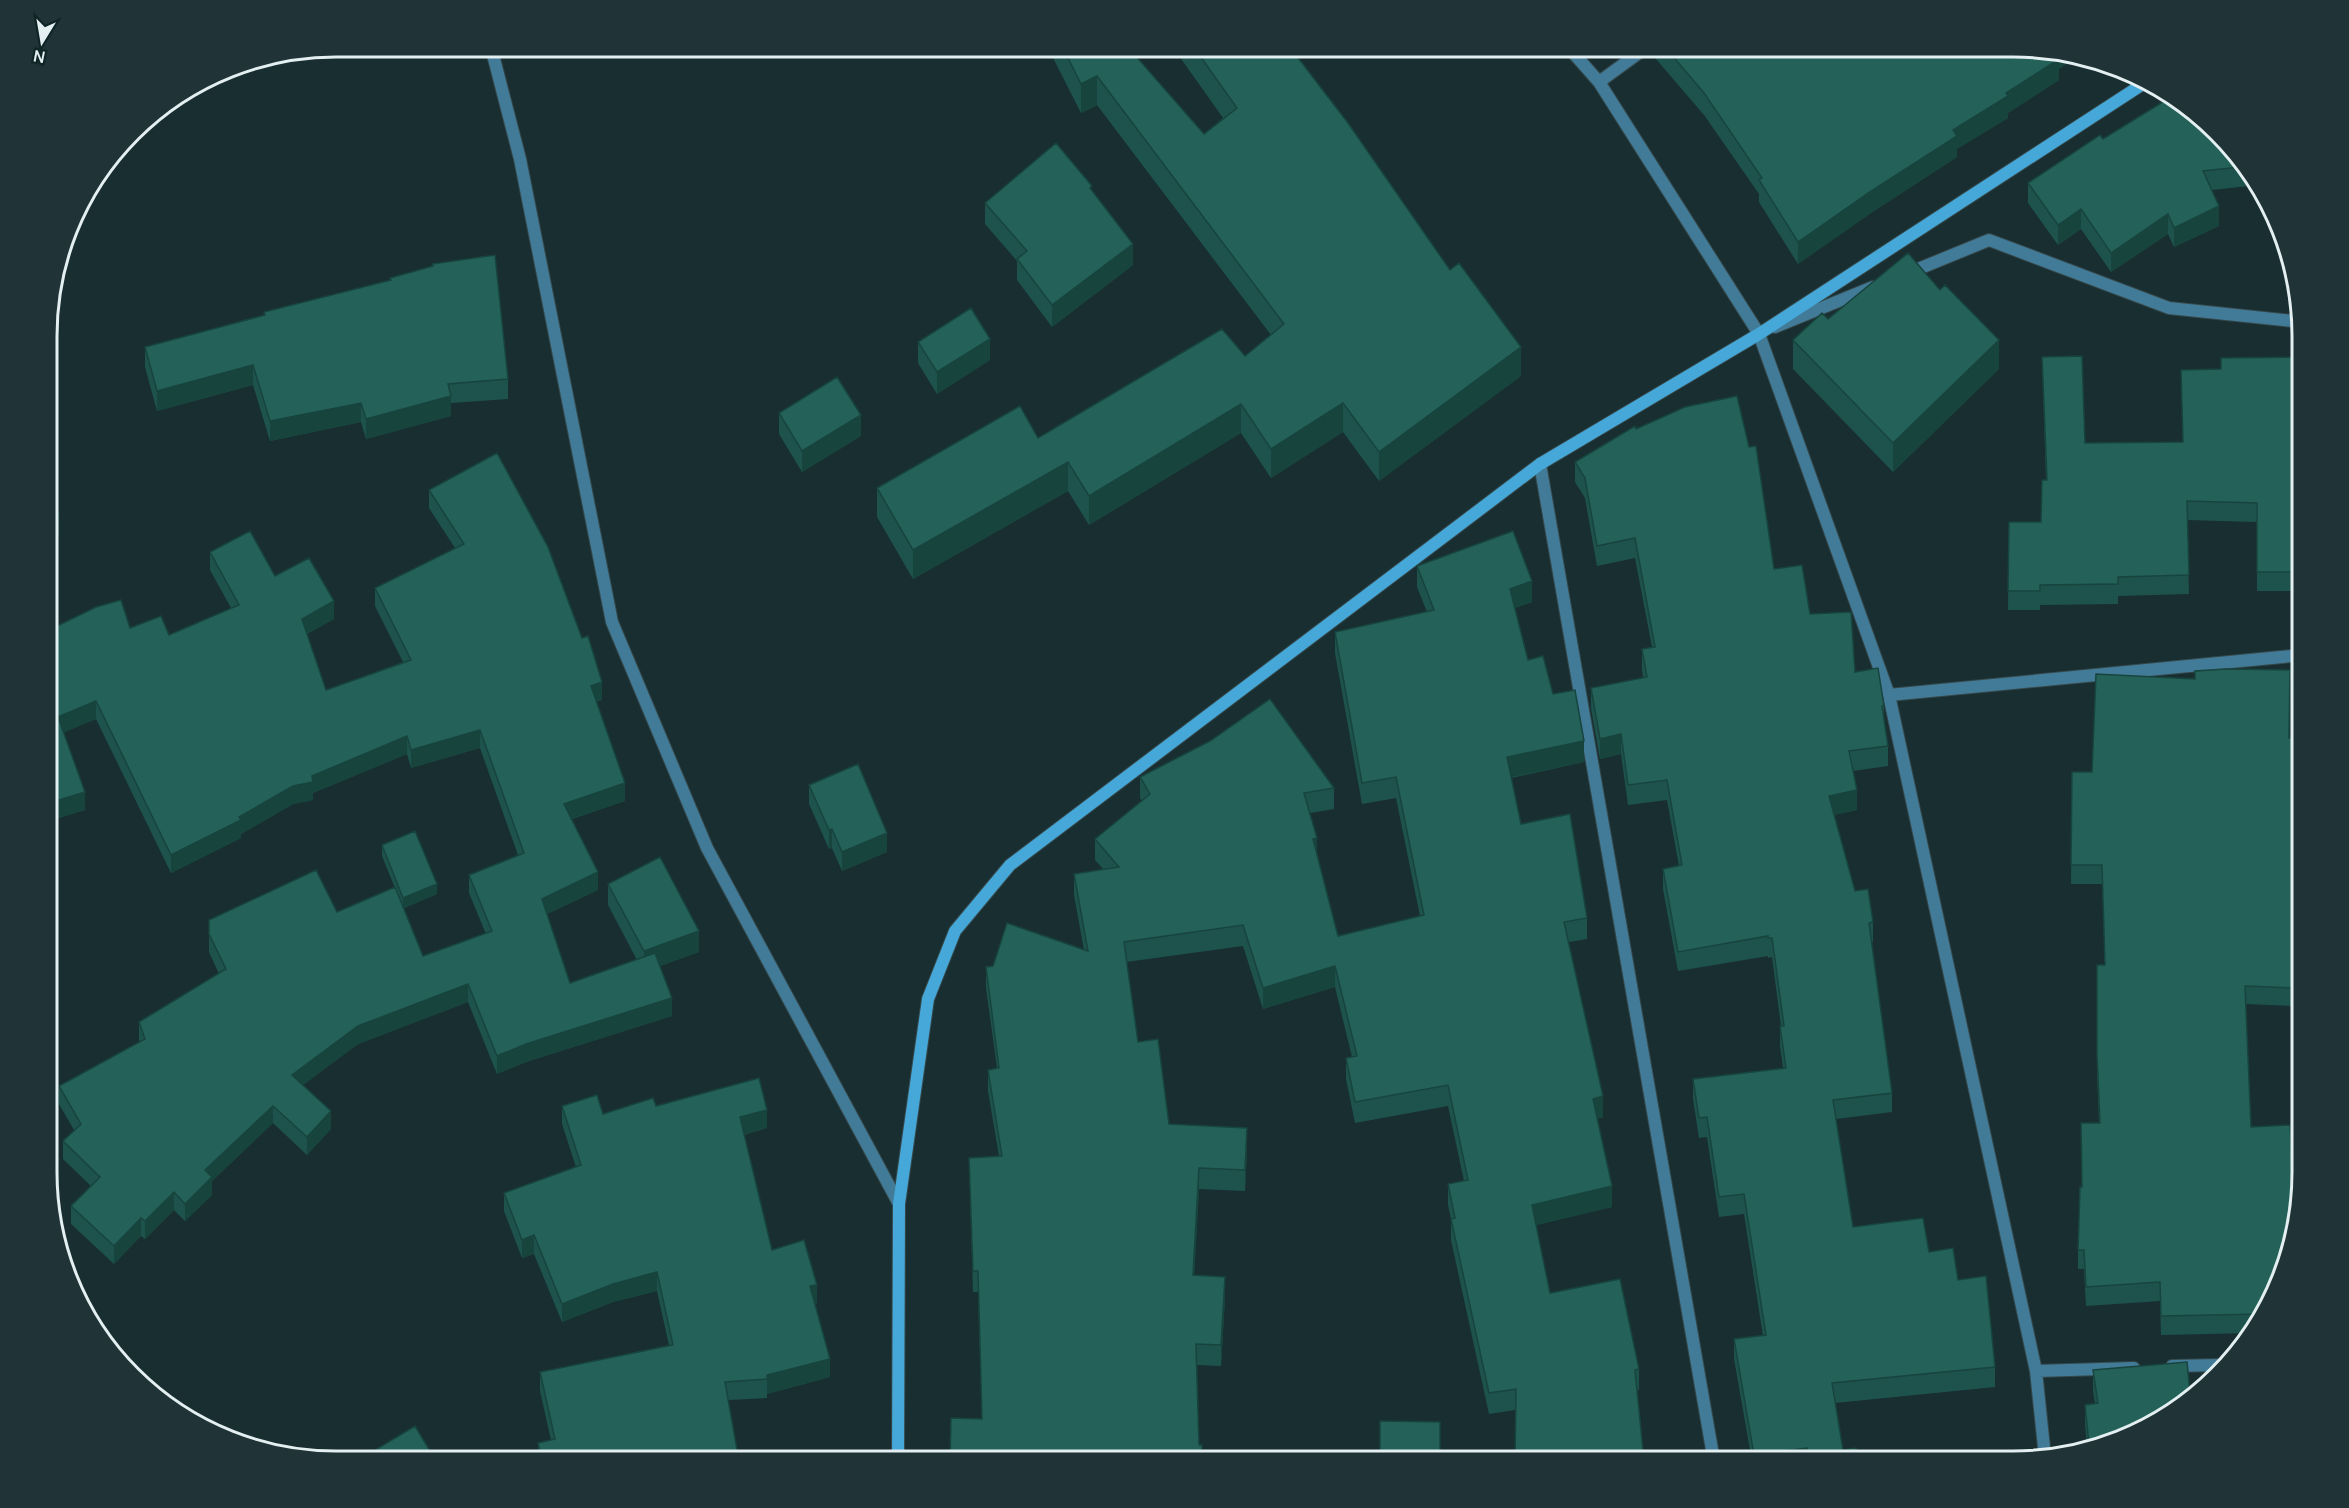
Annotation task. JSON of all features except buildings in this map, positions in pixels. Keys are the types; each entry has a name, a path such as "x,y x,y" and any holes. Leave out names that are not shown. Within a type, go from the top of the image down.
{"main road":[{"path":"898,1451 899,1204 928,999 955,931 1010,865 1540,464 1759,334 2139,87"}],"street":[{"path":"494,57 520,159 612,622 707,848 899,1204"},
{"path":"1577,57 1599,82 1759,334 1889,695 2036,1371 2045,1449"},
{"path":"1599,82 1632,57"},
{"path":"1759,334 1989,240 2169,308 2291,321"},
{"path":"1540,464 1712,1451"},
{"path":"1889,695 2292,656"},
{"path":"2036,1371 2214,1365"}]}
